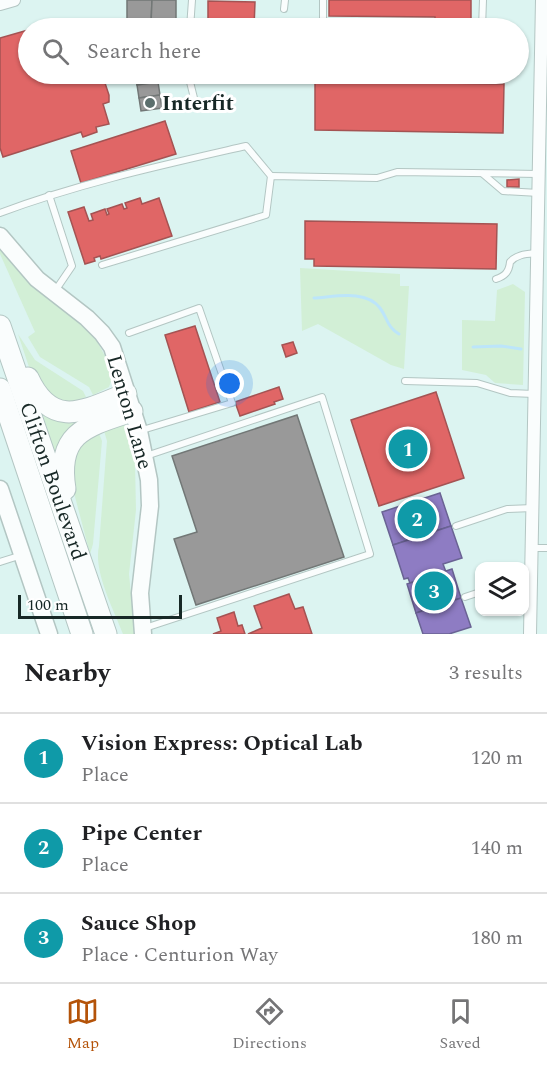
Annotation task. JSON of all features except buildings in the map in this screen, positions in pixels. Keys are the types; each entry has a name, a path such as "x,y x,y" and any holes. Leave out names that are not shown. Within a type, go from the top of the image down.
{"highway":[{"path":"0,321 34,392 51,409 61,412 102,403 129,402"},
{"name":"Clifton Boulevard","path":"0,326 106,634"},
{"name":"Clifton Boulevard","path":"0,389 82,634"},
{"path":"80,560 62,475 65,454 68,445 76,436 129,402"}],"street":[{"path":"0,4 14,0"},
{"path":"529,574 533,548 535,394 542,290 537,253 542,0"},
{"name":"Lenton Lane","path":"0,236 37,279 87,318 112,347 139,431 149,480 150,506 140,593 142,632"},
{"path":"0,489 49,634"},
{"path":"529,607 530,634"}],"lane":[{"path":"190,18 192,0"},
{"path":"284,9 285,0"},
{"path":"322,0 323,18"},
{"path":"482,18 483,0"},
{"path":"190,84 196,106"},
{"path":"0,213 49,195 246,146 271,176 266,214 102,265"},
{"path":"271,176 377,178 397,172 539,174"},
{"path":"483,174 503,191 539,193"},
{"path":"49,195 72,266 66,278 53,293"},
{"path":"496,279 504,276 513,259 521,255 537,253"},
{"path":"129,333 199,308 232,403 139,431"},
{"path":"405,381 477,382 500,391 535,394"},
{"path":"142,632 370,554 322,397 144,456"},
{"path":"456,526 507,509 533,508"},
{"path":"533,548 547,548"},
{"path":"0,562 22,555"},
{"path":"465,597 475,594"}],"green space":[{"path":"0,246 93,334 105,356 112,378 109,387 93,395 89,387 40,357 28,337 35,332 0,254"},
{"path":"300,268 400,274 400,286 409,286 404,369 391,365 318,324 302,331"},
{"path":"513,284 525,292 523,385 495,383 486,375 462,370 462,320 495,321 497,290"},
{"path":"18,334 35,360 83,391 86,397 67,404 43,394 29,367"},
{"path":"41,409 77,420 60,441 55,453"},
{"path":"102,424 125,424 135,463 136,510 129,574 135,634 123,634 105,590 99,567 107,441"},
{"path":"98,431 102,441 93,544 90,554 68,470 71,446"}],"waterway":[{"path":"314,298 349,295 367,298 380,308 390,326 399,334"},
{"path":"473,347 501,346 521,349"}],"place":[{"name":"Interfit","path":"150,103"},
{"name":"Vision Express: Optical Lab","path":"408,449"},
{"name":"Pipe Center","path":"417,519"},
{"name":"Sauce Shop","path":"434,591"}]}
